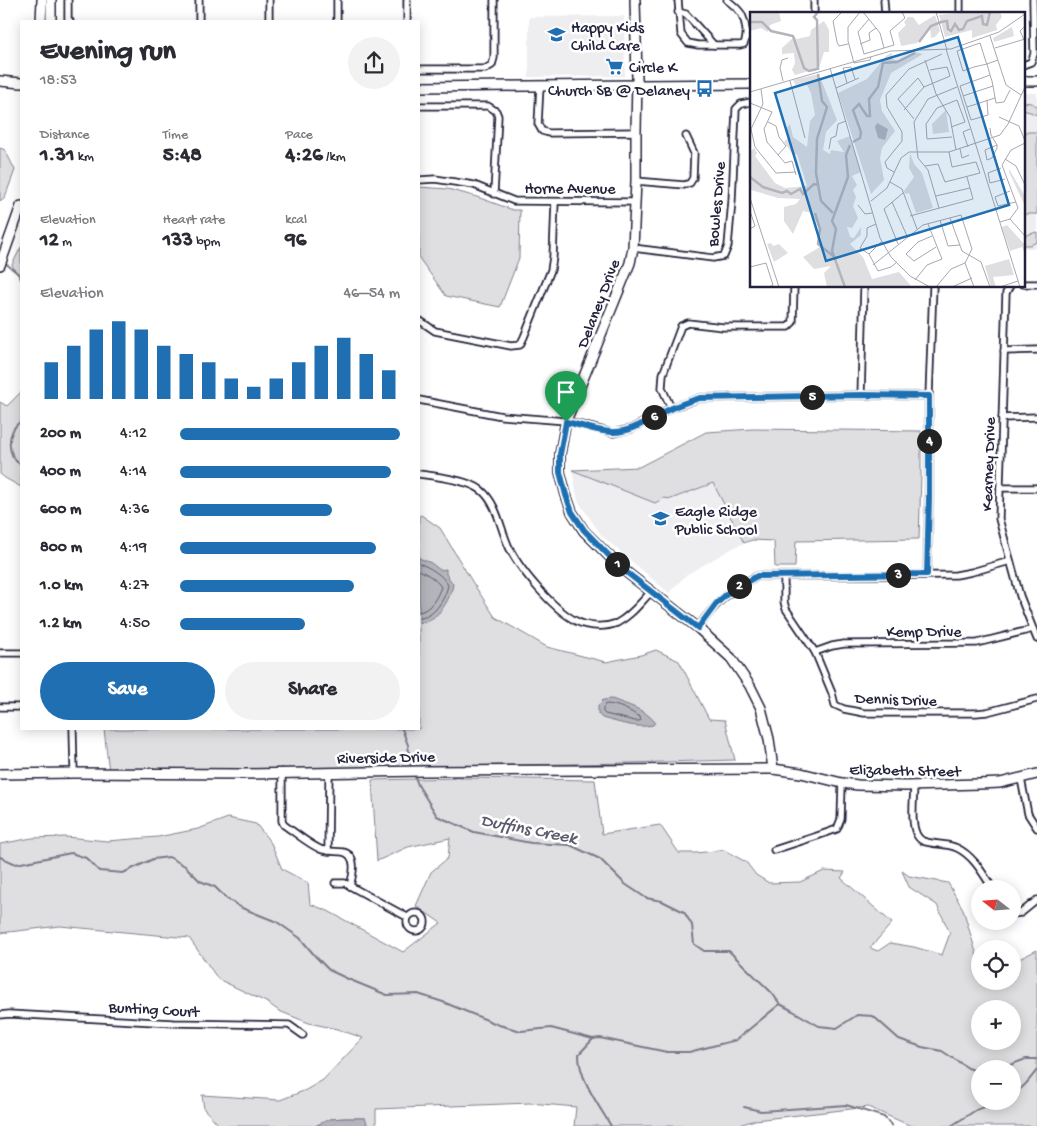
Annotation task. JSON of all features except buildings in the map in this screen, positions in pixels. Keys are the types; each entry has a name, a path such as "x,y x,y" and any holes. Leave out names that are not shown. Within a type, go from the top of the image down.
{"street":[{"path":"43,0 43,20"},
{"path":"51,0 51,20"},
{"path":"68,0 69,20"},
{"path":"199,0 199,20"},
{"path":"269,0 269,20"},
{"path":"337,0 338,20"},
{"path":"407,0 407,20"},
{"path":"420,69 485,69 492,65 494,58 494,0"},
{"name":"Delaney Drive","path":"635,0 637,85 633,248 630,263 566,422 560,454 560,472 572,512 584,530 621,568 698,628 731,658 750,686 761,708 770,739 773,769"},
{"path":"678,0 681,34 688,43 698,45 744,44 746,41 745,24 741,14 727,0"},
{"path":"1024,65 1031,62 1034,54 1033,0"},
{"path":"678,12 686,14 714,45"},
{"path":"0,81 20,83"},
{"path":"1024,81 1037,81"},
{"path":"420,87 750,84"},
{"path":"540,86 538,124 542,131 549,134 636,132"},
{"name":"Bowles Drive","path":"633,248 713,258 724,256 728,246 730,228 736,109 741,104 750,102"},
{"path":"420,106 488,106 496,110 498,116 494,194"},
{"path":"636,181 684,185 690,182 693,178 694,153 686,136"},
{"name":"Horne Avenue","path":"420,180 434,179 474,185 514,201 635,202"},
{"path":"420,321 435,331 511,346 520,345 551,270 555,202"},
{"path":"0,264 20,209"},
{"path":"1024,284 1037,284"},
{"path":"671,408 662,388 662,374 681,326 688,323 788,328 794,322 794,288"},
{"path":"861,395 864,288"},
{"path":"927,574 929,396 933,288"},
{"name":"Kearney Drive","path":"1009,288 1006,293 999,519 1020,596 1037,638"},
{"path":"1004,351 1037,350"},
{"path":"420,400 502,416 566,422 606,431 622,432 644,423 671,408 700,398 861,395 929,396"},
{"path":"1002,418 1037,417"},
{"path":"420,474 469,484 479,488 486,494 508,546 525,573 561,610 577,621 599,626 615,624 628,616 651,592"},
{"path":"1000,488 1037,488"},
{"path":"698,628 716,604 728,593 757,576 956,575 1010,562"},
{"name":"Dennis Drive","path":"784,576 784,602 786,609 815,652 835,705 864,713 976,713 1037,699"},
{"name":"Kemp Drive","path":"815,652 844,644 976,643 1033,629"},
{"path":"0,653 20,653"},
{"path":"0,707 20,707"},
{"path":"73,730 74,773"},
{"name":"Riverside Drive","path":"0,774 243,774 282,772 366,773 773,769"},
{"name":"Elizabeth Street","path":"773,769 858,785 914,786 1000,783 1037,774"},
{"path":"282,772 282,820 284,825 320,849 344,852 352,858 353,874 350,886"},
{"path":"328,851 329,772"},
{"path":"1022,779 1028,814 1037,828"},
{"path":"774,850 837,828 841,819 842,783"},
{"path":"914,786 913,826 918,837 923,841 956,847 967,854 987,880"},
{"path":"335,883 345,883 407,917"},
{"path":"1021,913 1037,900"},
{"name":"Bunting Court","path":"0,1015 173,1023 289,1025 304,1035"}],"shaded area":[{"path":"624,16 625,76 529,77 529,17"},
{"path":"1024,93 1037,93 1037,248 1024,248"},
{"path":"1024,102 1037,106 1037,115 1024,110"},
{"path":"1024,132 1037,132 1037,214 1024,214"},
{"path":"0,148 5,150 15,170 5,197 0,201"},
{"path":"420,187 448,189 513,210 520,210 519,258 500,307 446,296 420,259"},
{"path":"1037,232 1037,242 1024,245 1024,236"},
{"path":"20,249 20,278 12,265"},
{"path":"20,393 20,486 0,474 0,402 7,406"},
{"path":"753,429 921,431 919,539 796,541 795,567 775,567 774,541 752,540 744,543 713,483 671,499 664,498 655,503 572,470 639,467 706,432"},
{"name":"Eagle Ridge Public School","path":"572,470 655,503 664,498 671,499 713,483 744,543 686,575 669,593 602,536 578,501"},
{"path":"420,516 440,528 495,617 547,647 606,662 656,650 679,661 709,719 725,720 735,760 109,772 104,730 420,730"},
{"path":"461,778 595,780 602,834 660,825 679,853 724,850 746,862 756,875 769,883 800,882 824,871 845,872 841,878 892,923 870,948 878,951 890,943 942,955 950,933 937,905 909,887 902,871 909,876 948,883 963,909 972,940 971,990 1021,990 1021,958 1037,950 1037,1126 911,1126 868,1107 755,1120 736,1126 574,1126 576,1107 530,1103 376,1109 376,1126 365,1126 367,1123 364,1118 345,1118 330,1119 315,1126 220,1126 204,1109 202,1095 280,1100 306,1090 323,1080 363,1038 337,1029 309,1023 279,1011 268,1003 218,979 189,938 60,926 0,933 0,844 32,838 66,837 107,841 158,837 198,829 228,818 256,824 271,843 282,869 308,883 310,904 328,911 403,952 441,923 416,906 431,872 448,858 450,838 408,847 377,861 372,780"}],"water":[{"path":"420,558 431,563 440,570 446,569 446,574 453,584 442,609 429,621 420,623"},
{"path":"612,699 630,705 646,714 655,722 653,725 640,726 602,718 598,714 598,705 603,700"},
{"path":"365,1118 367,1123 365,1126 315,1126 330,1119"}],"waterway":[{"name":"Duffins Creek","path":"4,262 20,275"},
{"name":"Duffins Creek","path":"20,422 10,437 10,450 20,464"},
{"name":"Duffins Creek","path":"402,730 408,745 411,768"},
{"name":"Duffins Creek","path":"414,774 418,785 437,816 474,832 531,843 570,845 600,859 625,884 646,898 662,901 684,912 692,925 694,944 704,951 729,951 772,993 780,1004 819,1026 837,1028 857,1015 873,1016 899,1039 922,1047 942,1051 971,1069"},
{"path":"0,857 16,864 71,853 86,858 99,871 123,873 153,859 169,857 185,866 200,881 215,887 227,899 242,908 277,922 300,938 329,970 387,995 418,994 499,1025 521,1031 551,1028 593,1039 600,1038 667,1052 689,1052 736,1040 780,1004"},
{"path":"593,1039 579,1054 580,1063 590,1091 611,1126"},
{"name":"Duffins Creek","path":"1021,1061 1037,1059"},
{"path":"1021,1089 1037,1070"},
{"path":"744,1107 761,1111 846,1105 884,1117 892,1126"},
{"path":"951,1126 976,1110"}],"place":[{"name":"Happy Kids Child Care","path":"557,35"},
{"name":"Circle K","path":"615,66"},
{"name":"Church SB @ Delaney","path":"704,89"},
{"name":"Eagle Ridge Public School","path":"661,519"}],"route":[{"path":"929,396 927,574 757,576 728,593 716,604 698,628 621,568 584,530 572,512 560,472 560,454 566,422 606,431 622,432 690,400 709,397 929,396"}]}
